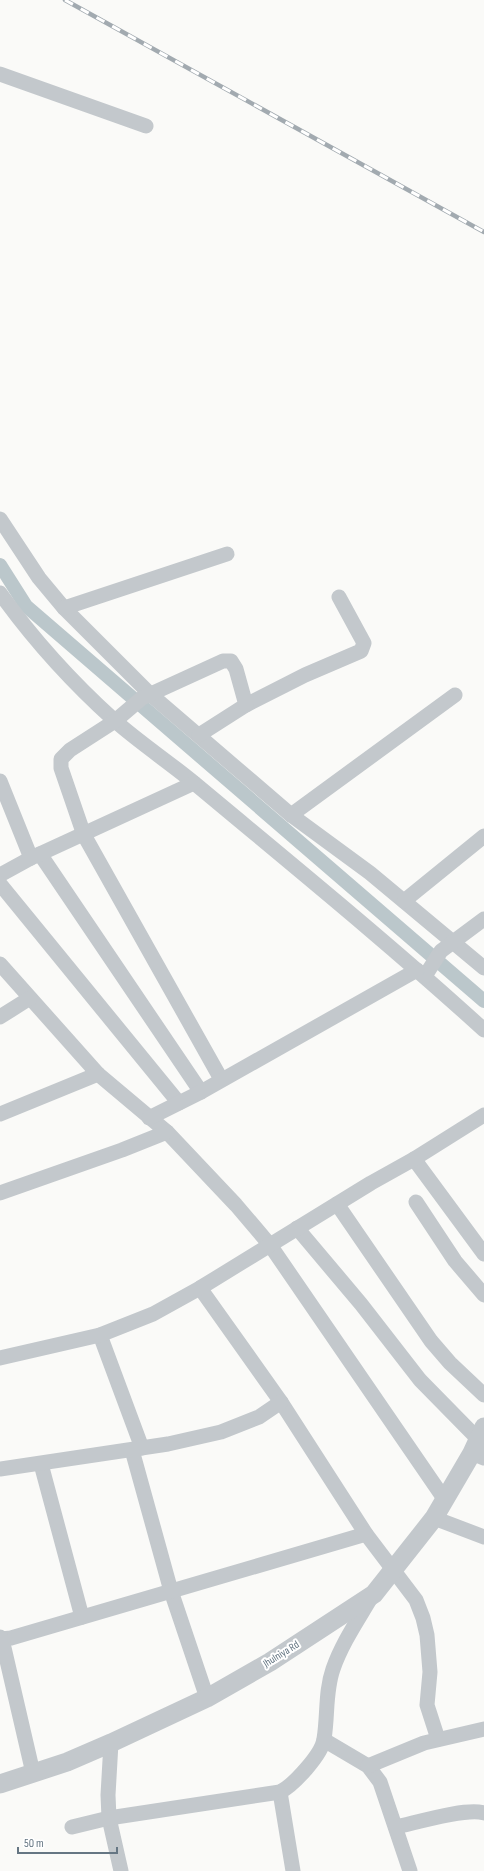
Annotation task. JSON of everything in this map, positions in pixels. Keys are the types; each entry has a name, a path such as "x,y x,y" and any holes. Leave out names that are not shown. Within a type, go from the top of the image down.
{"street":[{"path":"0,74 146,126"},
{"path":"0,519 39,578 64,608 146,696 199,735 291,815 370,873 404,901 447,946 484,968"},
{"path":"64,608 227,554"},
{"path":"0,593 15,615 57,663 194,783 424,971 484,1030"},
{"path":"199,735 246,705 305,675 361,651 364,643 339,597"},
{"path":"221,1079 84,835 61,768 61,759 70,750 146,696 223,661 231,661 236,669 246,705"},
{"path":"291,815 455,695"},
{"path":"0,781 35,856 201,1092"},
{"path":"0,875 35,856 84,835 194,783"},
{"path":"404,901 484,836"},
{"path":"0,884 179,1103"},
{"path":"149,1118 201,1092 221,1079 424,971 447,946 484,919"},
{"path":"0,964 98,1074 167,1132 236,1205 270,1245 445,1500"},
{"path":"0,1018 30,998"},
{"path":"0,1114 98,1074"},
{"path":"0,1358 100,1335 152,1314 200,1288 337,1204 414,1160 484,1115"},
{"path":"0,1193 122,1150 167,1132"},
{"path":"414,1160 484,1254"},
{"path":"416,1202 455,1261 484,1295"},
{"path":"337,1204 431,1341 450,1363 484,1395"},
{"path":"297,1228 361,1304 420,1380 480,1444"},
{"path":"200,1288 281,1402 366,1534 416,1600 423,1618 430,1656 427,1705 438,1739"},
{"path":"100,1335 137,1449 171,1591 207,1698"},
{"path":"0,1469 137,1449 221,1432 259,1417 281,1402"},
{"name":"Jhulniya Rd","path":"0,1784 66,1762 111,1743 207,1698 270,1662 374,1594 434,1518 480,1444"},
{"path":"41,1464 82,1617"},
{"path":"434,1518 484,1537"},
{"path":"33,1773 1,1638 82,1617 366,1534"},
{"path":"72,1827 109,1818 280,1792 290,1787 298,1778 324,1740 327,1696 333,1669 344,1645 374,1594"},
{"path":"368,1766 408,1749 438,1739 484,1729"},
{"path":"324,1740 368,1766 380,1782 410,1871"},
{"path":"111,1743 108,1795 109,1818 121,1871"},
{"path":"280,1792 294,1871"},
{"path":"396,1828 463,1812 479,1811 484,1813"}],"waterway":[{"path":"0,565 26,606 484,1001"}],"railway":[{"path":"65,0 484,232"}]}
